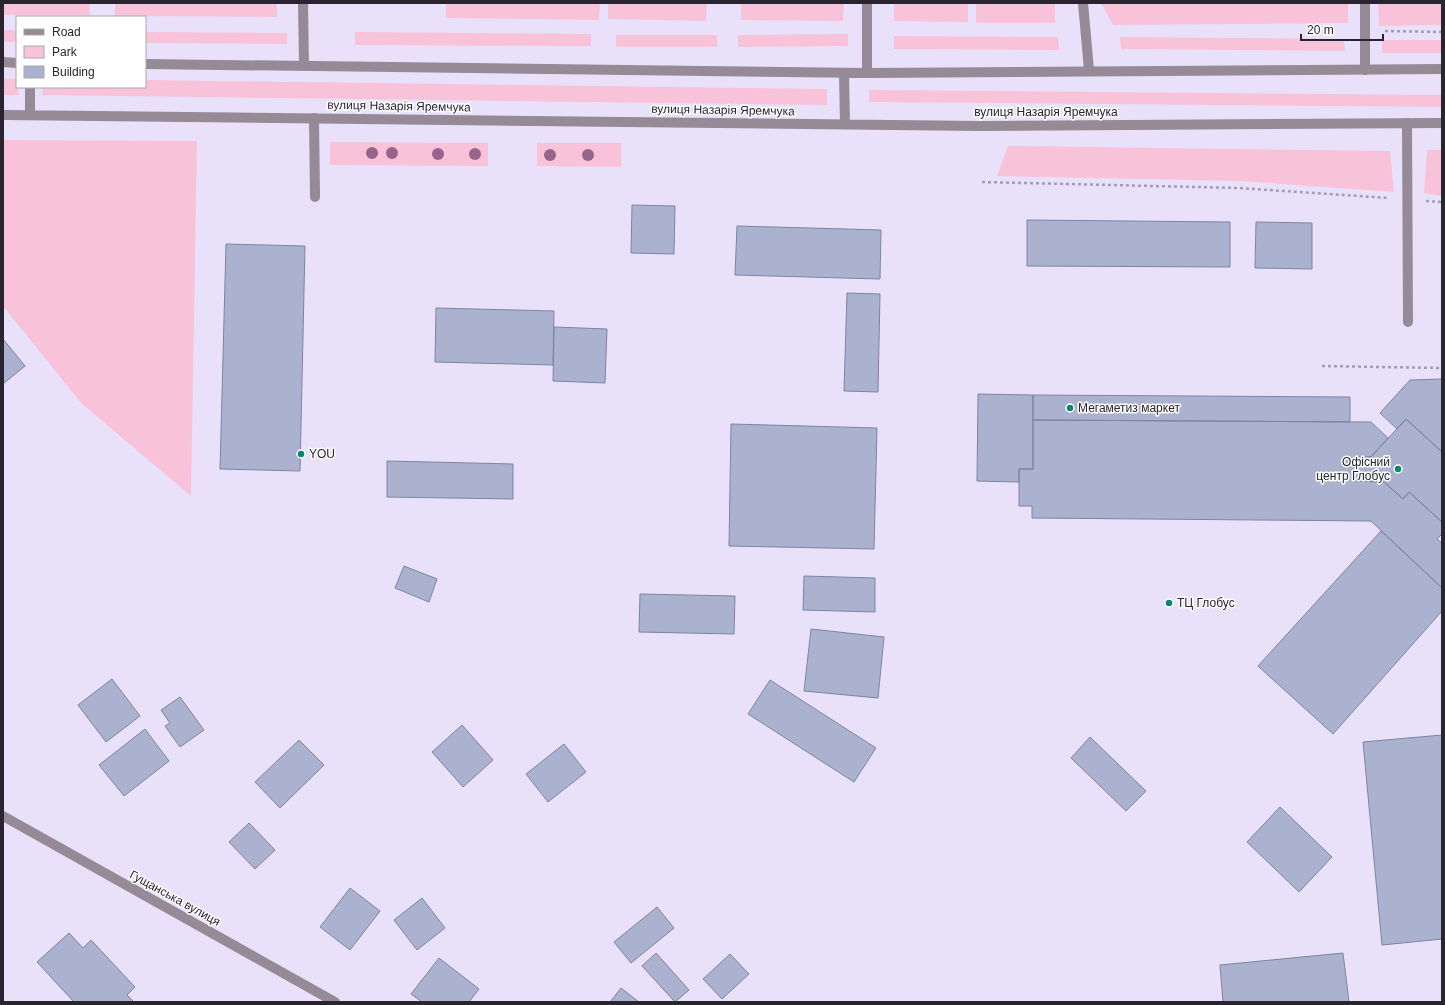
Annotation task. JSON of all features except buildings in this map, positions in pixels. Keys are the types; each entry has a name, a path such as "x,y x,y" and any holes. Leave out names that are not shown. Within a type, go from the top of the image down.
{"street":[{"path":"303,3 304,66"},
{"path":"867,3 867,73"},
{"path":"1083,3 1089,70"},
{"path":"1365,3 1365,70"},
{"path":"3,62 16,63"},
{"path":"146,64 867,73 1089,70 1442,69"},
{"path":"844,72 844,124"},
{"path":"30,88 30,115"},
{"name":"вулиця Назарія Яремчука","path":"3,115 988,126 1442,123"},
{"path":"314,118 315,197"},
{"path":"1406,123 1408,322"},
{"name":"Гущанська вулиця","path":"3,816 335,1002"}],"path":[{"path":"1365,31 1442,32"},
{"path":"982,182 1239,188 1442,202"},
{"path":"1322,366 1442,368"}],"green space":[{"path":"3,3 89,3 90,15 3,15"},
{"path":"115,3 277,3 277,17 115,16"},
{"path":"446,3 600,3 599,20 446,18"},
{"path":"608,3 707,3 706,21 608,19"},
{"path":"741,3 844,3 843,21 741,20"},
{"path":"894,3 968,3 968,22 894,21"},
{"path":"976,3 1055,3 1055,23 976,23"},
{"path":"1101,3 1348,3 1348,23 1113,25"},
{"path":"1378,3 1442,3 1442,25 1379,26"},
{"path":"3,30 16,30 16,42 3,42"},
{"path":"146,32 287,33 287,44 146,43"},
{"path":"355,32 591,34 591,46 355,45"},
{"path":"848,34 848,46 738,47 738,35"},
{"path":"616,35 717,35 717,47 616,47"},
{"path":"894,36 1058,37 1059,50 894,49"},
{"path":"1120,37 1344,39 1345,51 1121,49"},
{"path":"1382,40 1442,40 1442,53 1382,53"},
{"path":"3,79 16,79 16,88 18,88 19,95 3,95"},
{"path":"146,80 827,89 827,105 42,95 43,88 146,88"},
{"path":"869,90 1442,95 1442,107 869,102"},
{"path":"3,140 197,141 191,496 81,403 3,306"},
{"path":"330,142 488,143 488,166 330,165"},
{"path":"537,143 621,143 621,167 537,166"},
{"path":"1008,146 1390,151 1394,192 1239,181 997,176"},
{"path":"1427,150 1442,150 1442,196 1424,193"}],"place":[{"name":"Мегаметиз маркет","path":"1070,408"},
{"name":"YOU","path":"301,454"},
{"name":"Офісний центр Глобус","path":"1398,469"},
{"name":"ТЦ Глобус","path":"1169,603"}]}
